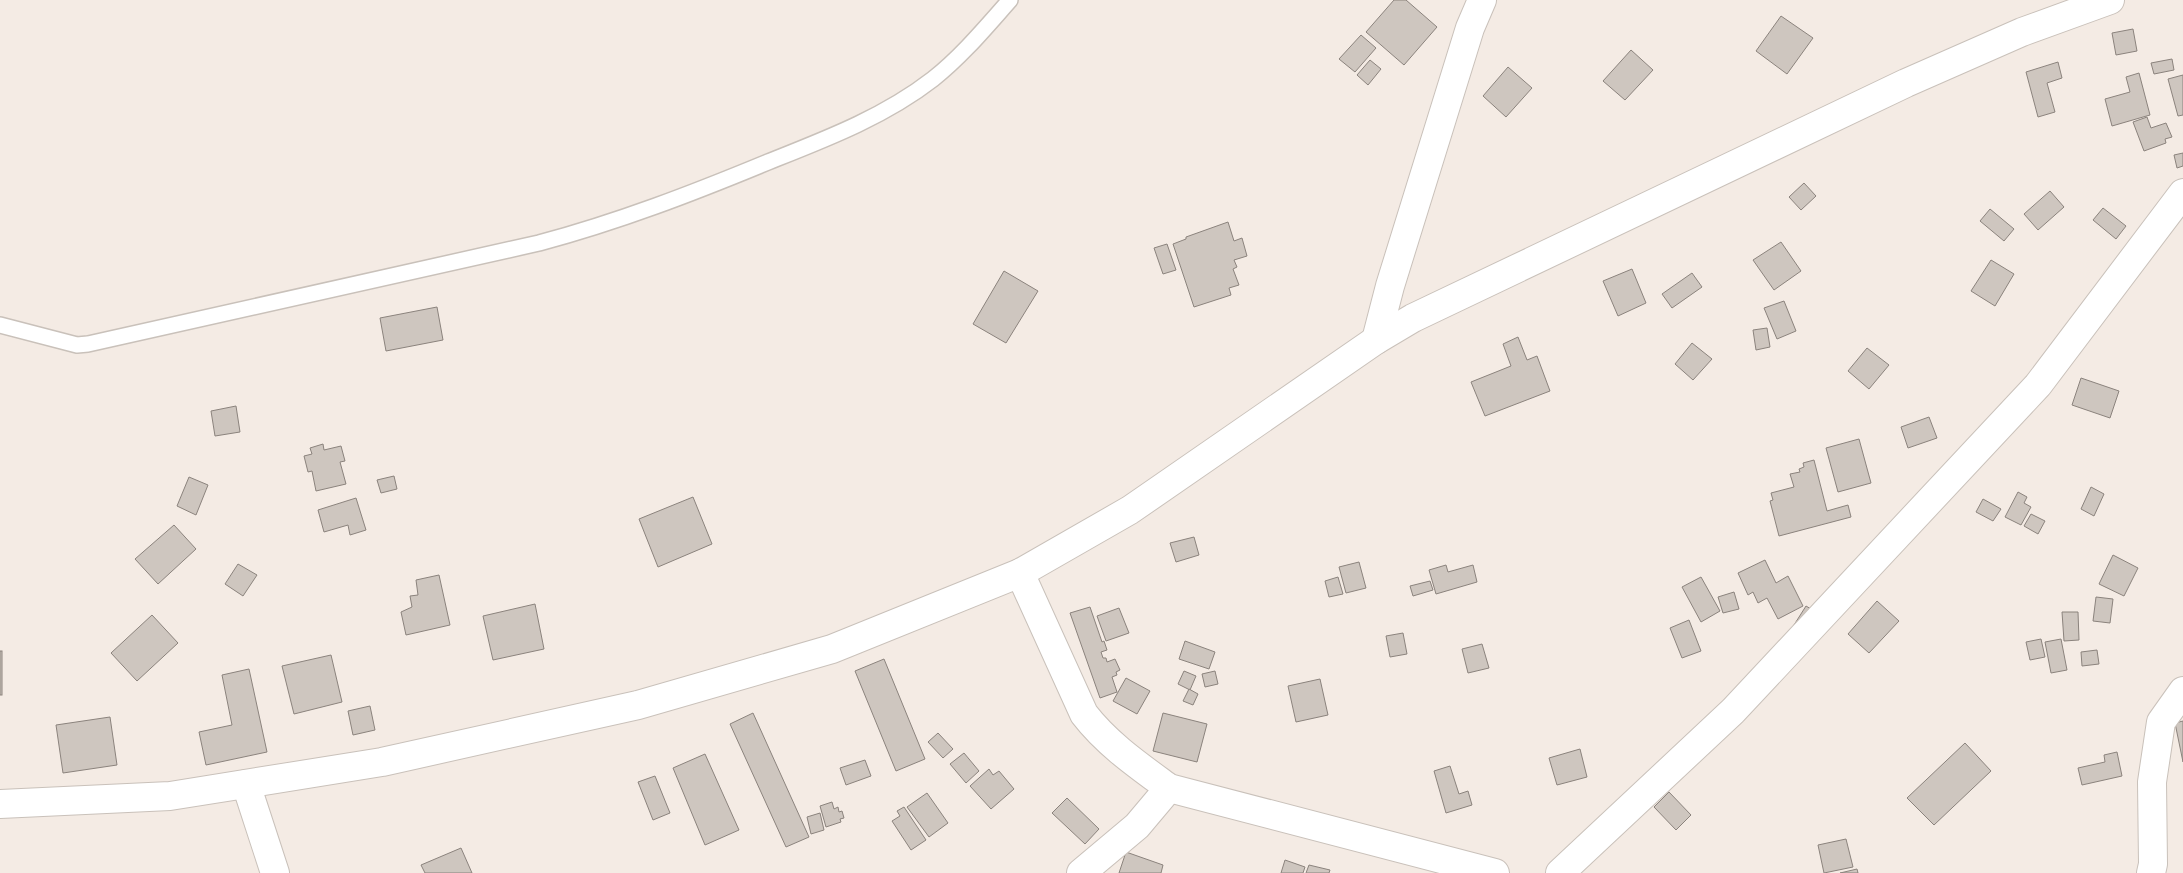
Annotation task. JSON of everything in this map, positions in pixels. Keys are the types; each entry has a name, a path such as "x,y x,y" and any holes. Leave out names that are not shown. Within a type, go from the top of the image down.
{"street":[{"path":"1376,340 1390,286 1470,28 1482,0"},
{"path":"0,804 170,796 382,762 638,705 832,649 1020,573 1130,510 1376,340 1455,296 1906,83 2022,32 2110,0"},
{"path":"1560,873 1733,711 2038,385 2183,193"},
{"path":"1020,573 1084,714 1095,728 1133,761 1169,788 1495,873"},
{"path":"2152,873 2152,782 2161,722 2183,691"},
{"path":"246,784 275,873"},
{"path":"1081,873 1137,826 1169,788"}],"lane":[{"path":"0,325 77,345 88,344 539,243 595,228 691,194 851,128 891,108 934,78 953,62 1010,0"}],"building":[{"path":"1394,0 1406,0 1437,27 1404,65 1366,32"},
{"path":"1781,16 1813,38 1787,74 1756,51"},
{"path":"2133,29 2137,51 2116,55 2112,33"},
{"path":"1361,35 1376,48 1355,72 1339,59"},
{"path":"1631,50 1653,70 1625,100 1603,81"},
{"path":"2172,59 2174,70 2154,74 2151,63"},
{"path":"1370,60 1381,69 1368,85 1357,75"},
{"path":"2058,62 2062,78 2047,83 2055,112 2038,117 2026,72"},
{"path":"1508,67 1532,88 1506,117 1483,96"},
{"path":"2139,73 2150,115 2112,126 2105,99 2130,92 2126,77"},
{"path":"2183,75 2183,115 2178,116 2168,79"},
{"path":"2147,117 2151,128 2166,123 2172,137 2165,139 2166,143 2144,151 2133,122"},
{"path":"2183,153 2183,166 2177,168 2174,155"},
{"path":"1804,183 1816,196 1801,210 1789,197"},
{"path":"2050,191 2064,207 2038,230 2024,214"},
{"path":"2103,208 2126,226 2116,239 2093,220"},
{"path":"1990,209 2014,229 2004,241 1980,221"},
{"path":"1228,222 1234,241 1242,238 1247,256 1234,260 1237,267 1233,269 1239,285 1229,288 1231,295 1194,307 1173,244 1186,239 1186,237"},
{"path":"1781,242 1801,271 1774,290 1753,260"},
{"path":"1167,244 1176,270 1163,274 1154,248"},
{"path":"1991,260 2014,274 1995,306 1971,291"},
{"path":"1632,269 1646,303 1618,316 1603,281"},
{"path":"1004,271 1038,291 1006,343 973,324"},
{"path":"1692,273 1702,287 1672,308 1662,294"},
{"path":"1784,301 1796,331 1777,339 1764,308"},
{"path":"437,307 443,340 386,351 380,318"},
{"path":"1767,328 1770,347 1756,350 1753,330"},
{"path":"1518,337 1527,360 1537,356 1550,391 1485,416 1471,382 1511,366 1503,344"},
{"path":"1692,343 1712,359 1693,380 1675,364"},
{"path":"1867,348 1889,365 1869,389 1848,371"},
{"path":"2081,378 2119,391 2110,418 2072,405"},
{"path":"236,406 240,432 215,436 211,411"},
{"path":"1929,417 1937,438 1908,448 1901,427"},
{"path":"1859,439 1871,483 1838,492 1826,448"},
{"path":"323,444 324,450 341,446 345,461 340,462 346,484 316,491 312,471 308,472 304,456 312,454 310,448"},
{"path":"1814,460 1827,511 1848,505 1851,517 1779,536 1770,501 1773,500 1771,493 1794,487 1790,474 1800,472 1799,469 1804,467 1803,463"},
{"path":"394,476 397,489 381,493 377,480"},
{"path":"189,477 208,485 196,515 177,506"},
{"path":"2091,487 2104,494 2094,516 2081,509"},
{"path":"2018,492 2027,497 2024,503 2031,507 2021,525 2005,517"},
{"path":"693,497 712,544 658,567 639,519"},
{"path":"356,498 366,530 350,535 348,525 324,532 318,510"},
{"path":"1983,499 2001,509 1993,521 1976,512"},
{"path":"2031,514 2045,521 2038,534 2024,526"},
{"path":"174,525 196,549 158,584 135,559"},
{"path":"1194,537 1199,555 1176,562 1170,543"},
{"path":"2113,555 2138,568 2124,596 2099,584"},
{"path":"1765,560 1776,583 1788,576 1803,606 1778,619 1767,598 1758,603 1753,592 1748,595 1738,573"},
{"path":"1359,562 1366,588 1346,593 1339,567"},
{"path":"238,564 257,575 243,596 225,584"},
{"path":"1446,565 1448,572 1473,565 1477,582 1436,594 1429,570"},
{"path":"439,575 450,625 406,635 401,612 412,607 410,596 418,595 416,580"},
{"path":"1338,577 1343,594 1329,597 1325,581"},
{"path":"1701,577 1720,611 1701,622 1682,587"},
{"path":"1430,581 1433,590 1413,596 1410,586"},
{"path":"1734,592 1739,609 1723,613 1718,597"},
{"path":"2096,597 2113,599 2110,623 2093,621"},
{"path":"1877,601 1899,621 1869,653 1848,634"},
{"path":"535,604 544,649 493,660 483,616"},
{"path":"1806,606 1816,612 1804,631 1794,625"},
{"path":"1090,607 1102,642 1104,641 1107,650 1101,652 1103,658 1106,658 1107,662 1115,659 1120,670 1116,672 1117,675 1112,677 1117,692 1100,698 1070,613"},
{"path":"1119,608 1129,633 1106,641 1097,616"},
{"path":"2062,612 2078,612 2079,640 2064,641"},
{"path":"152,615 178,643 137,681 111,653"},
{"path":"1689,620 1701,651 1682,658 1670,628"},
{"path":"1403,633 1407,654 1390,657 1386,636"},
{"path":"2041,639 2045,657 2030,660 2026,642"},
{"path":"2061,639 2067,670 2051,673 2045,642"},
{"path":"1185,641 1215,652 1209,669 1179,659"},
{"path":"1482,644 1489,668 1468,673 1462,649"},
{"path":"2097,650 2099,664 2082,666 2081,652"},
{"path":"0,651 2,651 2,695 0,695"},
{"path":"331,655 342,702 294,714 282,666"},
{"path":"884,659 925,759 896,771 855,671"},
{"path":"249,669 267,752 206,765 199,732 232,725 222,675"},
{"path":"1184,671 1196,676 1190,690 1178,684"},
{"path":"1215,671 1218,684 1205,687 1202,674"},
{"path":"1126,678 1150,691 1137,714 1113,701"},
{"path":"1320,679 1328,715 1296,722 1288,686"},
{"path":"1189,689 1198,694 1193,705 1183,701"},
{"path":"370,706 375,730 353,735 348,711"},
{"path":"753,713 809,837 786,847 730,724"},
{"path":"1163,713 1207,724 1197,762 1153,751"},
{"path":"110,717 117,765 63,773 56,725"},
{"path":"2183,721 2183,762 2175,723"},
{"path":"938,733 953,749 943,758 928,742"},
{"path":"1965,743 1991,771 1934,825 1907,798"},
{"path":"1580,749 1587,777 1557,785 1549,758"},
{"path":"2117,752 2122,776 2082,785 2078,768 2105,762 2104,755"},
{"path":"964,753 979,771 966,783 950,764"},
{"path":"705,754 739,830 705,845 673,768"},
{"path":"865,760 871,776 846,785 840,768"},
{"path":"1450,766 1459,794 1468,791 1472,805 1446,813 1434,771"},
{"path":"989,769 993,775 999,771 1014,789 991,809 970,786"},
{"path":"655,776 670,813 653,820 638,782"},
{"path":"1669,792 1691,815 1676,830 1654,807"},
{"path":"927,793 948,823 929,837 907,807"},
{"path":"1067,798 1099,829 1085,844 1052,813"},
{"path":"832,802 834,809 838,807 839,812 842,811 844,818 840,819 841,822 826,827 820,806"},
{"path":"904,807 926,840 911,850 892,821 900,816 897,811"},
{"path":"820,813 824,830 811,834 807,817"},
{"path":"1846,839 1853,867 1824,873 1818,845"},
{"path":"461,848 472,873 425,873 421,865"},
{"path":"1126,852 1163,865 1161,873 1119,873"},
{"path":"1285,860 1305,867 1303,873 1281,873"},
{"path":"1309,865 1330,870 1329,873 1306,873"},
{"path":"1857,869 1858,873 1840,873"}]}
